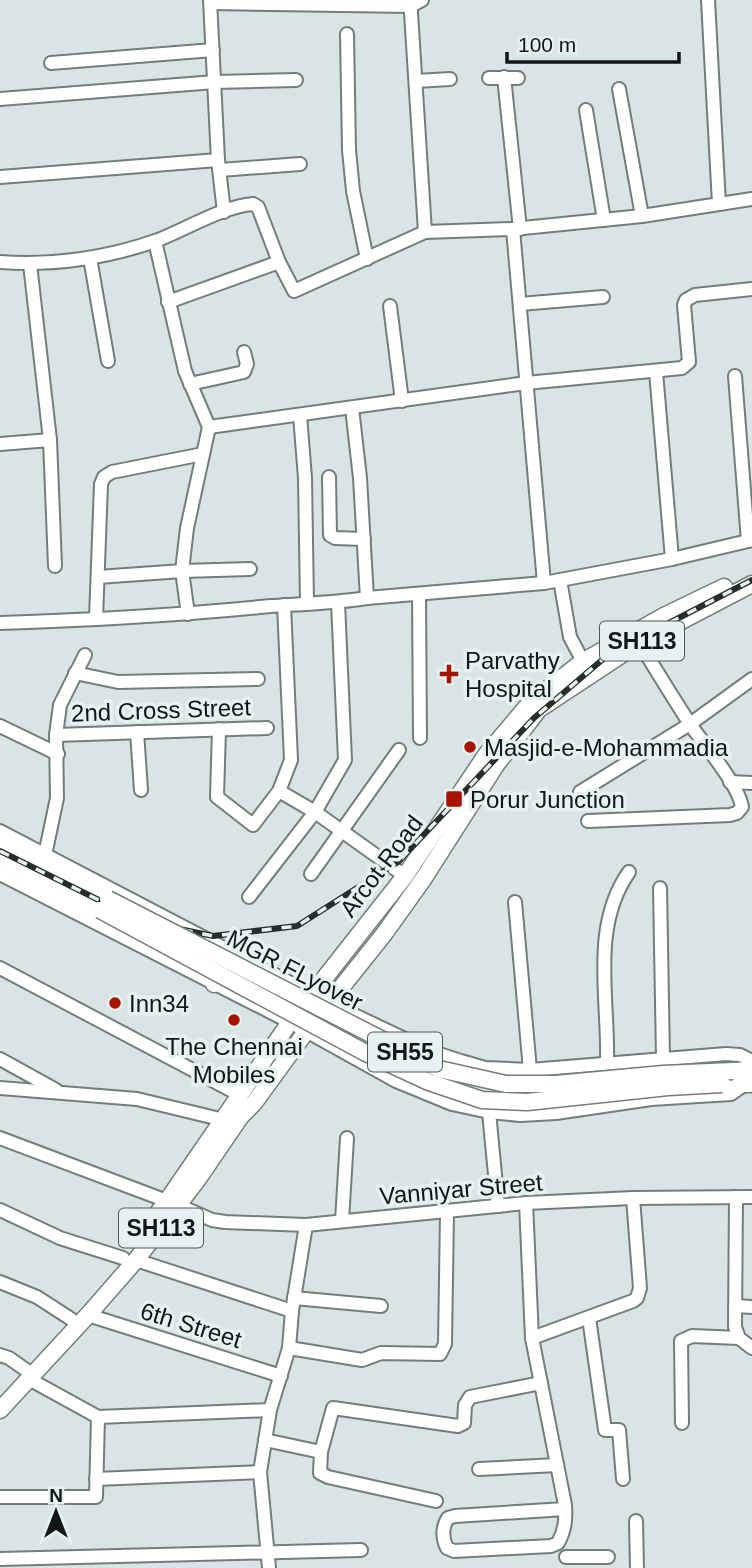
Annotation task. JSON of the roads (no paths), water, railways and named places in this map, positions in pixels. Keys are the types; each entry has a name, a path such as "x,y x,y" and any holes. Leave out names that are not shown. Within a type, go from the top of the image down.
{"main road":[{"name":"Arcot Road","path":"313,993 405,876 503,733 530,703 636,638 752,573"},
{"name":"Arcot Road","path":"636,638 752,584"},
{"name":"Arcot Road","path":"329,1003 424,878 516,736 539,709 586,668"},
{"name":"MGR FLyover","path":"0,842 439,1069 506,1084 733,1071 750,1079"},
{"name":"MGR FLyover","path":"0,859 364,1052 429,1082 482,1100 527,1102 722,1084 750,1079"},
{"path":"214,984 232,951"},
{"name":"SH113","path":"172,1203 240,1095 313,993"},
{"name":"SH113","path":"0,1395 29,1374 88,1315 329,1003"},
{"name":"SH113","path":"0,1410 71,1319 129,1259"}],"street":[{"path":"708,0 719,204"},
{"path":"224,212 219,165 211,1 416,3 416,80 425,232"},
{"path":"347,34 351,177 366,259"},
{"path":"51,63 213,50"},
{"path":"504,77 526,383 544,583"},
{"path":"489,78 518,78"},
{"path":"416,80 450,79"},
{"path":"0,99 215,82 296,80"},
{"path":"619,89 642,216"},
{"path":"586,110 604,220"},
{"path":"0,177 219,165 300,164"},
{"path":"0,262 30,264 90,258 155,241 249,204 258,207 279,262 294,291 425,232 517,229 642,216 752,199"},
{"path":"155,241 190,384 209,428 187,528 182,570 188,614"},
{"path":"90,258 108,361"},
{"path":"168,302 279,262"},
{"path":"30,264 50,440 55,566"},
{"path":"209,428 526,383 682,368 689,362 684,304 686,300 695,295 752,289"},
{"path":"520,304 603,297"},
{"path":"390,306 402,401"},
{"path":"190,384 244,372 247,364 244,352"},
{"path":"656,372 672,559"},
{"path":"0,623 96,620 307,603 338,603 367,598 544,583 672,559 750,540 735,376"},
{"path":"352,408 360,478 367,598"},
{"path":"300,415 305,478 307,603"},
{"path":"0,444 50,440"},
{"path":"96,620 101,484 104,477 112,472 203,453"},
{"path":"329,477 330,535 335,538 363,539"},
{"path":"98,577 182,570 250,569"},
{"path":"560,580 570,637 586,668"},
{"path":"419,594 420,738"},
{"path":"249,897 315,812 345,760 338,603"},
{"path":"219,729 217,797 253,825 279,790 292,755 284,605"},
{"path":"589,821 737,813 742,804 636,638"},
{"path":"45,855 57,798 56,735 60,705 85,655"},
{"path":"75,673 118,682 258,679"},
{"path":"580,792 690,724 752,679"},
{"path":"0,726 58,754"},
{"name":"2nd Cross Street","path":"56,735 267,728"},
{"path":"137,732 141,790"},
{"path":"311,874 398,750"},
{"path":"730,782 752,783"},
{"path":"279,790 315,812 405,876"},
{"path":"0,831 329,1003 430,1051 485,1068 530,1070 726,1054 740,1055 752,1061"},
{"path":"607,1062 606,921 614,897 629,872"},
{"path":"0,874 290,1022 305,1033 375,1069 452,1104 520,1115 556,1113 651,1099 731,1094 750,1079"},
{"path":"660,888 663,1058"},
{"path":"515,902 530,1070"},
{"path":"0,968 240,1095"},
{"path":"375,1069 394,1034"},
{"path":"0,1059 59,1091"},
{"path":"0,1088 137,1099 224,1120"},
{"path":"489,1112 498,1206"},
{"name":"Vanniyar Street","path":"0,1138 212,1220 225,1222 306,1225 526,1203 634,1198 752,1197"},
{"path":"342,1221 347,1138"},
{"path":"736,1196 735,1327 739,1338 752,1348"},
{"path":"532,1338 633,1301 639,1293 634,1198"},
{"path":"526,1203 532,1338 565,1509 565,1530 558,1543 551,1546 454,1551 447,1548 444,1542 444,1525 448,1518 455,1516 565,1509"},
{"path":"0,1210 60,1237 293,1305 381,1306"},
{"path":"289,1348 362,1360 381,1353 440,1354 445,1344 447,1213"},
{"path":"269,1568 260,1472 270,1410 289,1348 306,1225"},
{"path":"0,1282 37,1297 71,1319"},
{"path":"735,1306 752,1307"},
{"name":"6th Street","path":"88,1315 281,1376"},
{"path":"589,1318 605,1430 619,1430 624,1479"},
{"path":"682,1423 681,1341 692,1335 739,1338"},
{"path":"0,1355 98,1418 270,1410"},
{"path":"436,1501 324,1476 319,1469 321,1452 333,1408 458,1426 464,1423 465,1405 470,1397 541,1384"},
{"path":"0,1497 96,1497 98,1418"},
{"path":"265,1440 321,1452"},
{"path":"479,1469 557,1465"},
{"path":"96,1479 260,1472"},
{"path":"636,1521 636,1568"},
{"path":"0,1559 361,1550"},
{"path":"566,1557 587,1563 608,1557"}],"railway":[{"path":"0,851 141,921 213,936 297,926 398,862 534,718 609,654 752,580"}],"place":[{"name":"Parvathy Hospital","path":"449,674"},
{"name":"Masjid-e-Mohammadia","path":"470,747"},
{"name":"Porur Junction","path":"454,799"},
{"name":"Inn34","path":"115,1003"},
{"name":"The Chennai Mobiles","path":"234,1020"}]}
